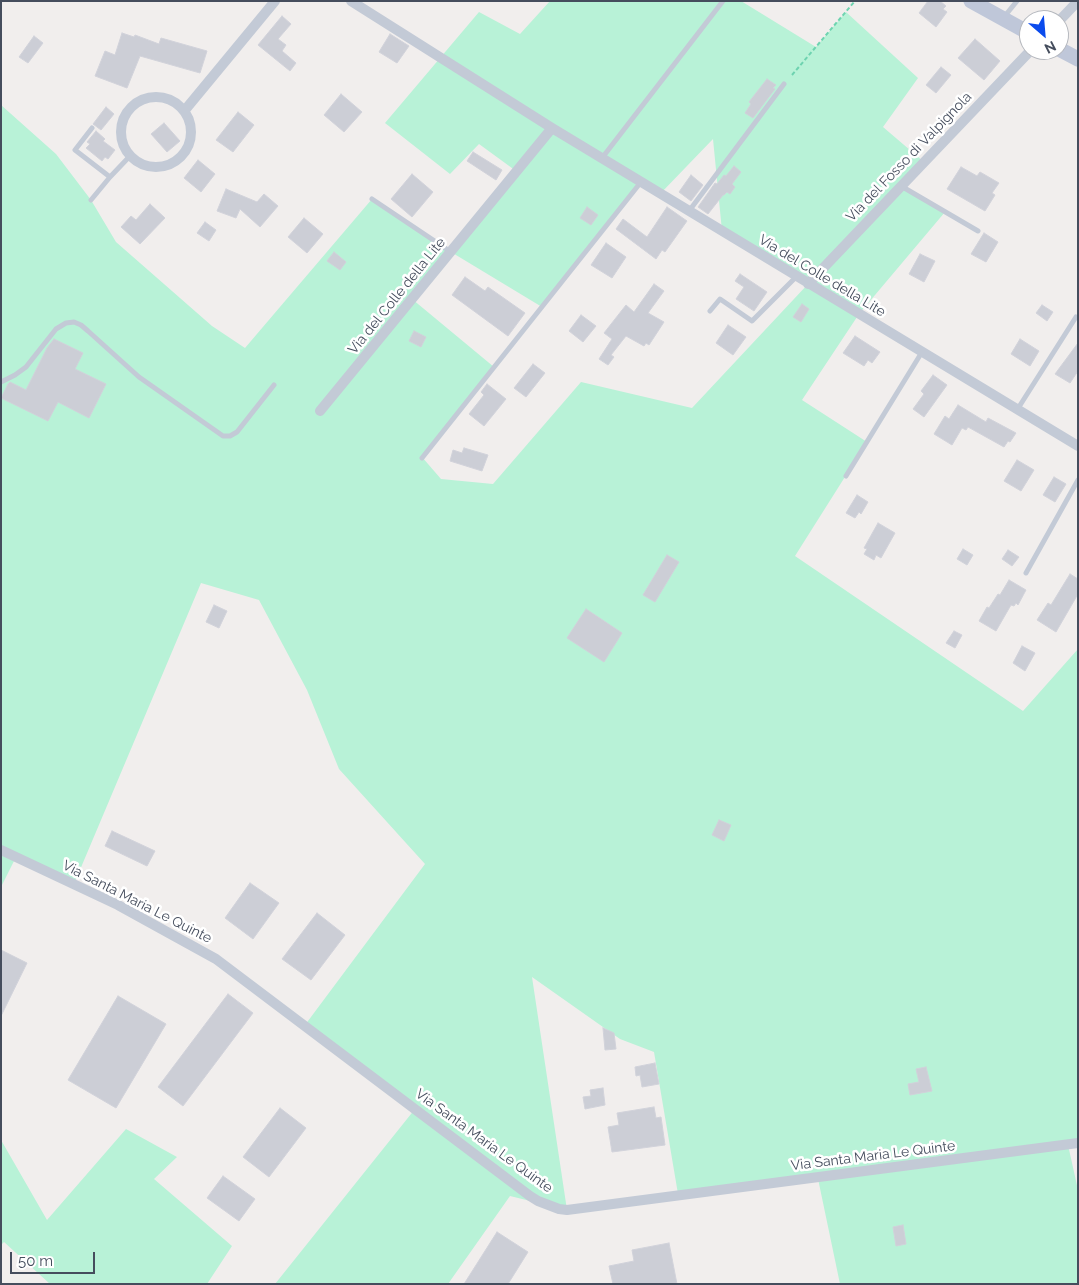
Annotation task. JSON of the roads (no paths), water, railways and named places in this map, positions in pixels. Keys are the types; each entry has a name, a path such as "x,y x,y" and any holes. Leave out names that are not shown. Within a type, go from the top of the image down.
{"street":[{"path":"185,110 275,1"},
{"name":"Via del Colle della Lite","path":"351,1 552,128 1078,446"},
{"path":"971,1 1019,27"},
{"path":"1069,10 1078,1"},
{"name":"Via del Fosso di Valpignola","path":"808,284 1021,60"},
{"path":"154,96 176,102 185,110 190,120 191,135 186,151 179,159 170,164 154,167 139,162 130,156 124,146 121,135 126,113 133,104 154,96"},
{"name":"Via del Colle della Lite","path":"320,411 552,128"},
{"name":"Via Santa Maria Le Quinte","path":"1,850 118,905 216,959 530,1196 544,1204 559,1209 567,1210 1078,1143"}],"lane":[{"path":"602,158 723,1"},
{"path":"1003,18 1016,1"},
{"path":"689,211 784,84"},
{"path":"92,128 75,150 110,177"},
{"path":"91,200 130,156"},
{"path":"422,458 641,182"},
{"path":"901,186 978,231"},
{"path":"372,199 451,252"},
{"path":"710,311 720,299 752,321 796,277"},
{"path":"1017,410 1076,318"},
{"path":"1,382 26,367 56,329 66,323 74,322 81,325 139,377 223,436 230,436 238,432 274,385"},
{"path":"846,476 922,352"},
{"path":"1026,573 1078,480"}]}
